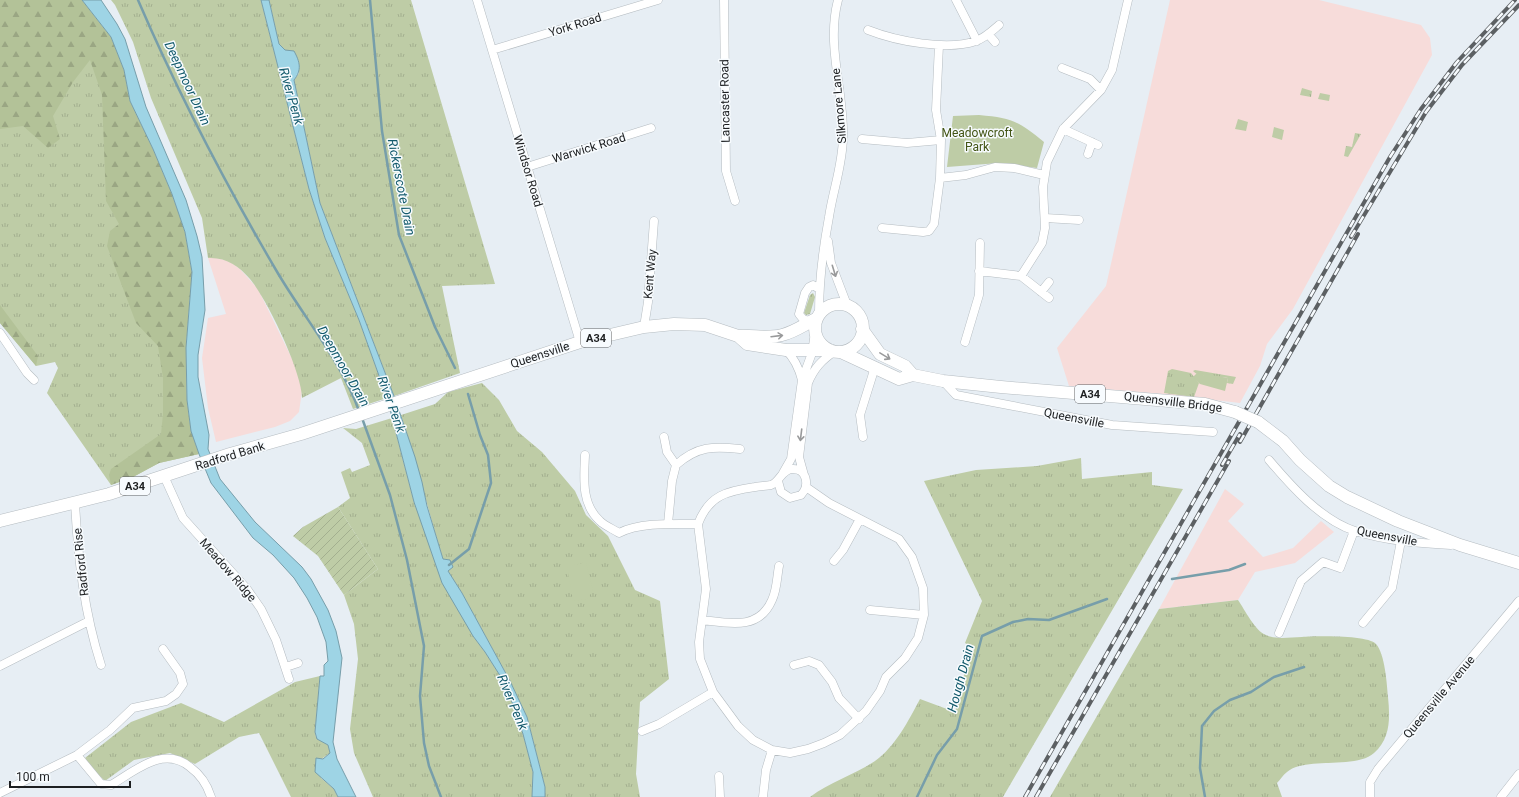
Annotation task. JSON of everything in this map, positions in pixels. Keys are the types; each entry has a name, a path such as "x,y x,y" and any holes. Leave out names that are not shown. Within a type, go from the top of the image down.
{"highway":[{"path":"831,305 847,305 859,316 862,329 856,344 851,348 835,351 821,344 815,322 831,305"},
{"name":"A34","path":"738,336 751,335 774,337 784,335 815,322"},
{"name":"Queensville","path":"457,382 580,342 644,327 674,324 705,325 738,336 747,344 786,350"},
{"name":"A34","path":"862,329 880,354 905,366 913,375"},
{"name":"A34","path":"786,350 813,349 835,351 874,367 898,379 913,375 943,381"},
{"name":"Queensville Bridge","path":"943,381 1160,399 1205,404 1235,412 1258,422 1283,441 1300,460 1329,486 1347,497 1398,521 1460,545"},
{"name":"Radford Bank","path":"0,521 75,503 164,476 230,454 282,440 457,382"},
{"name":"A34","path":"1460,545 1519,563"}],"street":[{"name":"Windsor Road","path":"477,0 580,342"},
{"name":"York Road","path":"492,50 658,0"},
{"name":"Lancaster Road","path":"724,0 726,171 735,201"},
{"name":"Silkmore Lane","path":"802,380 813,349 826,234 830,211 838,182 843,135 834,51 836,8 838,0"},
{"path":"956,0 977,41"},
{"path":"1021,276 1042,243 1046,228 1044,175 1047,162 1063,129 1101,90 1112,70 1128,0"},
{"path":"868,30 911,42 940,45 966,44 977,41 999,25"},
{"path":"988,34 995,42"},
{"path":"882,228 911,232 929,231 934,224 940,178 941,140 936,110 940,45"},
{"path":"1062,68 1090,80 1101,90"},
{"name":"Warwick Road","path":"527,167 651,128"},
{"path":"1063,129 1095,144 1088,154"},
{"path":"862,139 907,143 941,140"},
{"path":"940,178 966,175 995,167 1014,168 1044,175"},
{"path":"1045,218 1079,220"},
{"name":"Kent Way","path":"644,327 648,302 654,221"},
{"name":"Silkmore Lane","path":"826,234 831,263 847,305"},
{"path":"965,342 978,295 980,243"},
{"path":"980,252 989,252"},
{"path":"979,271 1021,276 1049,298"},
{"path":"1042,292 1049,282"},
{"path":"815,322 802,319 800,314 801,307 809,287 813,285 819,289"},
{"path":"0,333 25,374 34,380"},
{"path":"786,350 793,356 799,367 802,380 791,458 778,481 770,485 731,491 719,496 707,505 698,524 706,589 699,642 700,658 713,692 738,726 753,740 772,750 790,753 824,743 840,735 859,719 877,696 886,677 905,658 918,638 924,615 923,588 912,557 899,539 815,494 806,487"},
{"path":"801,495 806,487 799,457 808,383 812,373 820,362 835,351"},
{"path":"863,437 860,414 874,367"},
{"name":"Queensville","path":"943,381 956,395 1112,426 1213,432"},
{"path":"664,437 667,452 676,465"},
{"path":"668,524 672,481 676,465 688,454 706,449 719,447 740,449"},
{"path":"585,455 584,489 590,509 600,521 619,533 626,529 668,524 698,524"},
{"name":"Queensville","path":"1268,460 1295,490 1326,516 1354,531 1401,541 1460,545"},
{"path":"783,473 794,469 804,475"},
{"name":"Meadow Ridge","path":"164,476 183,518 247,589 261,609 276,640 289,679"},
{"path":"778,481 781,492"},
{"path":"770,485 790,498 801,495 815,494"},
{"name":"Radford Rise","path":"75,503 77,546 89,621 101,665"},
{"path":"834,561 843,550 860,519"},
{"path":"1279,634 1300,581 1323,562 1340,568 1354,531"},
{"path":"1363,623 1392,588 1401,541"},
{"path":"702,620 737,624 753,620 766,611 773,599 779,566"},
{"name":"Queensville Avenue","path":"1370,797 1370,782 1378,769 1519,601"},
{"path":"870,610 924,615"},
{"path":"0,666 89,621"},
{"path":"0,793 77,755 110,730 133,708 166,701 176,694 183,684 180,673 163,649"},
{"path":"794,665 809,660 819,665 832,682 839,698 859,719"},
{"path":"286,667 298,663"},
{"path":"642,731 659,724 713,692"},
{"path":"763,797 766,770 772,750"},
{"path":"77,755 101,784 111,785 140,767 158,759 173,758 186,763 196,771 208,787 211,797"},
{"path":"1501,797 1519,774"},
{"path":"719,776 720,797"}],"shaded area":[{"path":"1170,0 1319,0 1421,25 1430,38 1432,55 1293,309 1267,344 1260,366 1240,403 1163,394 1069,386 1057,348 1106,286"},
{"path":"208,258 217,258 229,261 240,269 258,289 297,369 302,391 299,412 290,421 275,427 216,442 208,408 202,358 208,318 226,314"},
{"path":"1225,489 1244,504 1228,521 1263,557 1293,548 1321,521 1334,532 1295,563 1255,572 1238,600 1159,609"}],"green space":[{"path":"0,0 82,0 191,431 199,454 159,463 133,477 111,485 47,393 58,368 55,362 36,366 0,323"},
{"path":"0,0 82,0 111,37 124,70 130,101 153,149 172,194 185,232 192,272 186,348 187,400 191,431 199,454 159,463 133,477 111,485 109,475 111,469 161,434 163,414 163,378 158,346 136,323 107,246 110,231 119,224 106,201 102,95 90,60 73,82 53,116 60,139 48,148 23,126 0,129"},
{"path":"111,0 261,0 309,189 325,238 359,320 387,398 353,409 341,378 302,398 296,371 290,354 274,319 257,289 246,274 237,266 221,259 208,258 202,218 151,98 133,42 115,5"},
{"path":"269,0 411,0 495,284 442,286 460,373 394,396 320,203 294,80 299,73 285,50 279,44"},
{"path":"1302,88 1312,91 1311,97 1300,95"},
{"path":"1320,93 1330,95 1329,101 1318,99"},
{"name":"Meadowcroft Park","path":"979,115 1007,119 1028,129 1044,142 1037,168 999,163 947,167 953,116"},
{"path":"1238,119 1248,122 1246,131 1235,129"},
{"path":"1274,127 1284,130 1282,140 1272,137"},
{"path":"1355,133 1361,134 1348,157 1344,156 1346,146 1352,147"},
{"path":"813,293 815,297 810,314 806,315 804,313 810,295"},
{"path":"0,305 38,356 36,366 0,323"},
{"path":"1172,369 1191,373 1199,383 1194,397 1164,393 1168,371"},
{"path":"1195,370 1236,377 1233,384 1227,383 1228,378 1204,376 1193,371"},
{"path":"1197,373 1204,374 1203,376 1206,374 1228,378 1225,391 1200,384 1193,377"},
{"path":"482,383 499,400 517,431 542,452 575,491 586,515 608,536 635,590 660,601 669,679 640,702 636,774 640,797 545,797 545,787 527,717 510,681 462,593 448,571 450,560 443,559 401,415 435,404 448,392"},
{"path":"392,418 414,502 473,636 506,685 523,734 533,772 532,797 373,797 354,753 350,729 358,659 354,624 344,595 378,569 338,507 350,498 341,472 350,468 352,472 370,465 362,443 343,428 356,429"},
{"path":"1081,458 1082,479 1152,472 1152,485 1183,489 1003,797 810,797 867,766 882,755 901,733 920,699 955,712 971,646 965,643 982,601 924,481 976,470 1037,466"},
{"path":"338,507 378,569 344,595 318,556 293,536 303,527"},
{"path":"586,562 593,590 587,599 573,601 567,567"},
{"path":"1238,600 1250,620 1262,633 1270,637 1341,637 1363,639 1376,644 1382,655 1385,669 1389,705 1388,727 1384,741 1380,747 1366,758 1355,761 1318,763 1295,767 1286,773 1277,783 1282,797 1050,797 1159,609"},
{"path":"320,676 315,732 316,737 328,745 330,753 320,760 321,778 334,789 338,797 291,797 259,733 239,737 195,764 170,753 134,760 105,781 94,771 85,758 131,722 181,703 224,722 295,682"}],"water":[{"path":"82,0 101,0 125,39 146,107 186,200 197,236 202,257 205,310 198,355 198,377 209,435 208,449 220,479 255,522 302,567 311,579 328,610 336,631 342,658 333,742 337,759 356,797 338,797 334,789 315,772 316,758 323,759 330,753 328,745 317,739 315,732 320,676 324,676 324,665 328,661 326,642 317,617 294,578 273,555 253,538 211,483 191,431 187,400 186,348 192,272 185,232 172,194 153,149 130,101 124,70 111,37"},
{"name":"River Penk","path":"261,0 269,0 279,44 285,50 294,51 298,59 299,69 294,80 320,203 394,396 415,457 427,506 443,559 450,560 453,567 448,571 462,593 510,681 527,717 545,787 545,797 532,797 533,772 523,734 506,685 473,636 442,583 414,502 387,398 359,320 325,238 309,189"}],"waterway":[{"name":"Deepmoor Drain","path":"138,0 169,69 220,171 286,287 343,375 359,411"},
{"name":"Rickerscote Drain","path":"370,0 382,131 399,235 435,327 455,368"},
{"name":"Rickerscote Drain","path":"449,565 469,549 491,483 488,455 480,435 468,394"},
{"name":"Deepmoor Drain","path":"362,418 390,495 407,560 424,646 420,696 424,743 429,766 441,797"},
{"name":"Hough Drain","path":"1172,579 1229,570 1245,564"},
{"name":"Hough Drain","path":"917,797 937,755 957,729 982,636 1013,622 1028,619 1049,620 1107,599"},
{"path":"1205,797 1200,768 1202,726 1214,711 1230,700 1251,692 1274,677 1304,667"}],"railway":[{"path":"1025,797 1390,157 1421,109 1457,62 1515,0"},
{"path":"1351,237 1426,112 1462,65 1519,5"},
{"path":"1240,442 1358,234"},
{"path":"1222,465 1240,434"},
{"path":"1036,797 1229,461"}]}
